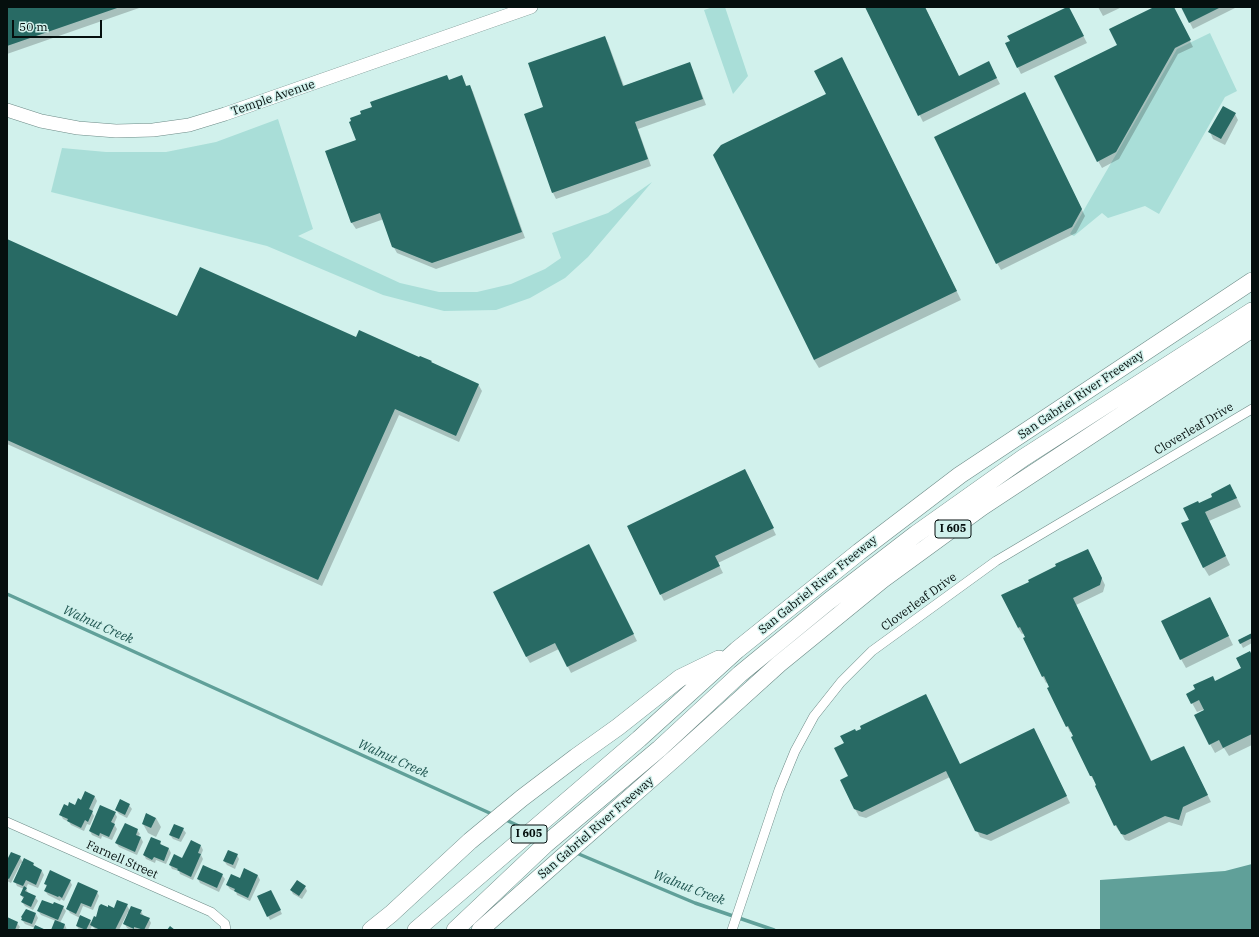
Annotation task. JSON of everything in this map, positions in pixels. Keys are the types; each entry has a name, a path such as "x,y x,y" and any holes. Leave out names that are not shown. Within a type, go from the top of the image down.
{"highway":[{"path":"1229,296 1252,278"},
{"name":"San Gabriel River Freeway","path":"417,929 641,737 737,650 859,552 960,475 1252,281"},
{"path":"641,737 660,735 724,678 855,569 964,490 1114,389 1252,301"},
{"path":"455,930 546,844 659,749 740,674 829,601 916,534 1023,458 1252,311"},
{"name":"San Gabriel River Freeway","path":"480,930 779,664 882,580 982,507 1252,329"},
{"path":"371,930 391,914 470,841 576,756 618,727 680,678 737,650"}],"main road":[{"name":"Temple Avenue","path":"7,110 41,121 93,130 153,130 189,125 225,114 531,7"}],"street":[{"name":"Cloverleaf Drive","path":"732,930 779,790 795,750 814,716 841,682 872,651 996,561 1252,409"},
{"name":"Farnell Street","path":"7,822 211,912 226,927"}],"shaded area":[{"path":"713,7 725,7 748,76 733,94 704,10"},
{"path":"1210,33 1237,91 1225,97 1159,214 1145,206 1108,218 1102,213 1074,236 1070,234 1177,49"},
{"path":"278,119 313,229 298,236 400,283 439,292 477,292 511,284 545,269 561,258 552,233 608,213 652,182 588,257 565,278 530,298 496,310 444,311 383,295 267,246 51,192 62,148 106,152 166,152 216,142"},
{"path":"1252,864 1252,930 1100,930 1100,880 1225,871"}],"building":[{"path":"7,7 120,7 7,46"},
{"path":"865,7 925,7 959,76 989,61 997,78 918,116"},
{"path":"1069,7 1084,36 1017,68 1005,43 1010,41 1007,36"},
{"path":"1154,7 1174,7 1191,40 1175,48 1116,152 1097,162 1054,76 1117,45 1109,29"},
{"path":"1181,7 1221,7 1189,23"},
{"path":"605,36 623,86 690,62 703,99 635,122 648,159 552,193 524,114 543,107 528,63"},
{"path":"842,57 957,291 814,360 713,155 721,145 826,94 814,71"},
{"path":"447,75 449,80 462,75 466,86 470,85 522,232 432,263 392,247 380,213 351,223 325,151 356,140 349,122 351,121 350,118 361,114 360,111 372,107 370,102"},
{"path":"1025,92 1082,209 1072,227 996,264 934,137"},
{"path":"1223,106 1236,113 1221,139 1208,132"},
{"path":"7,239 177,316 200,267 356,337 359,330 419,357 420,356 432,361 431,362 479,384 456,436 395,409 318,580 7,440"},
{"path":"745,469 774,528 715,556 720,566 660,595 627,526"},
{"path":"1230,484 1237,498 1205,512 1226,556 1203,568 1181,523 1189,520 1183,508 1198,501 1199,503 1212,497 1211,494"},
{"path":"589,544 634,634 567,667 555,643 526,657 493,592"},
{"path":"1088,549 1102,578 1100,585 1073,598 1151,761 1184,746 1208,795 1183,807 1179,820 1165,816 1125,835 1121,834 1116,825 1114,826 1095,786 1096,785 1092,776 1090,776 1071,737 1073,736 1068,726 1066,727 1047,688 1049,687 1044,676 1042,677 1023,638 1025,637 1020,627 1018,628 1001,595 1029,582 1028,580 1056,566 1055,564"},
{"path":"1210,597 1229,636 1180,660 1161,621"},
{"path":"1252,633 1252,638 1240,644 1238,640"},
{"path":"1250,651 1252,655 1252,734 1223,748 1219,740 1209,745 1194,715 1204,710 1199,700 1191,704 1186,694 1195,689 1193,685 1213,676 1215,681 1241,668 1236,658"},
{"path":"926,694 960,764 1034,728 1067,796 987,835 975,831 946,771 862,812 854,809 840,780 848,776 834,748 844,743 840,736 855,729 856,731 861,729 860,726"},
{"path":"85,791 95,796 89,809 93,811 88,822 85,820 81,828 59,815 64,804 68,806 69,802 75,805 78,798 81,800"},
{"path":"120,799 130,804 125,815 115,810"},
{"path":"100,805 116,812 111,822 115,824 109,837 100,833 99,836 89,831"},
{"path":"146,813 156,818 151,828 142,824"},
{"path":"125,823 138,829 136,835 141,837 135,852 115,843"},
{"path":"174,824 184,828 179,839 169,835"},
{"path":"151,837 161,841 160,844 169,848 164,861 154,857 152,860 143,855"},
{"path":"191,840 201,845 198,853 201,854 191,877 169,865 174,854 182,858"},
{"path":"228,850 238,854 233,865 223,861"},
{"path":"11,852 21,856 9,879 7,878 7,860"},
{"path":"24,858 34,863 33,865 42,870 36,885 26,880 23,886 13,882"},
{"path":"203,865 223,874 217,888 197,879"},
{"path":"244,868 258,875 248,898 226,885 231,874 240,878"},
{"path":"50,870 71,880 62,898 44,891 47,885 44,884"},
{"path":"297,880 306,886 299,896 290,890"},
{"path":"78,882 98,891 91,907 81,903 76,914 66,909"},
{"path":"24,886 27,888 25,891 36,896 31,907 21,902 24,897 20,895"},
{"path":"271,890 281,910 267,917 257,896"},
{"path":"42,900 53,904 54,902 64,906 58,920 37,911"},
{"path":"117,900 128,904 115,930 100,930 90,925 94,916 96,917 101,904 114,908"},
{"path":"131,906 142,910 140,914 150,918 144,930 134,927 134,929 123,924"},
{"path":"26,909 36,913 32,924 21,920 21,917"},
{"path":"80,915 91,920 86,930 76,926"},
{"path":"7,917 18,922 15,930 7,930"},
{"path":"55,920 65,924 63,930 51,930"},
{"path":"35,925 46,930 33,930"},
{"path":"170,926 175,930 167,930"}],"waterway":[{"name":"Walnut Creek","path":"7,594 494,815"},
{"name":"Walnut Creek","path":"504,819 525,829"},
{"name":"Walnut Creek","path":"574,852 695,903 774,930"}]}
